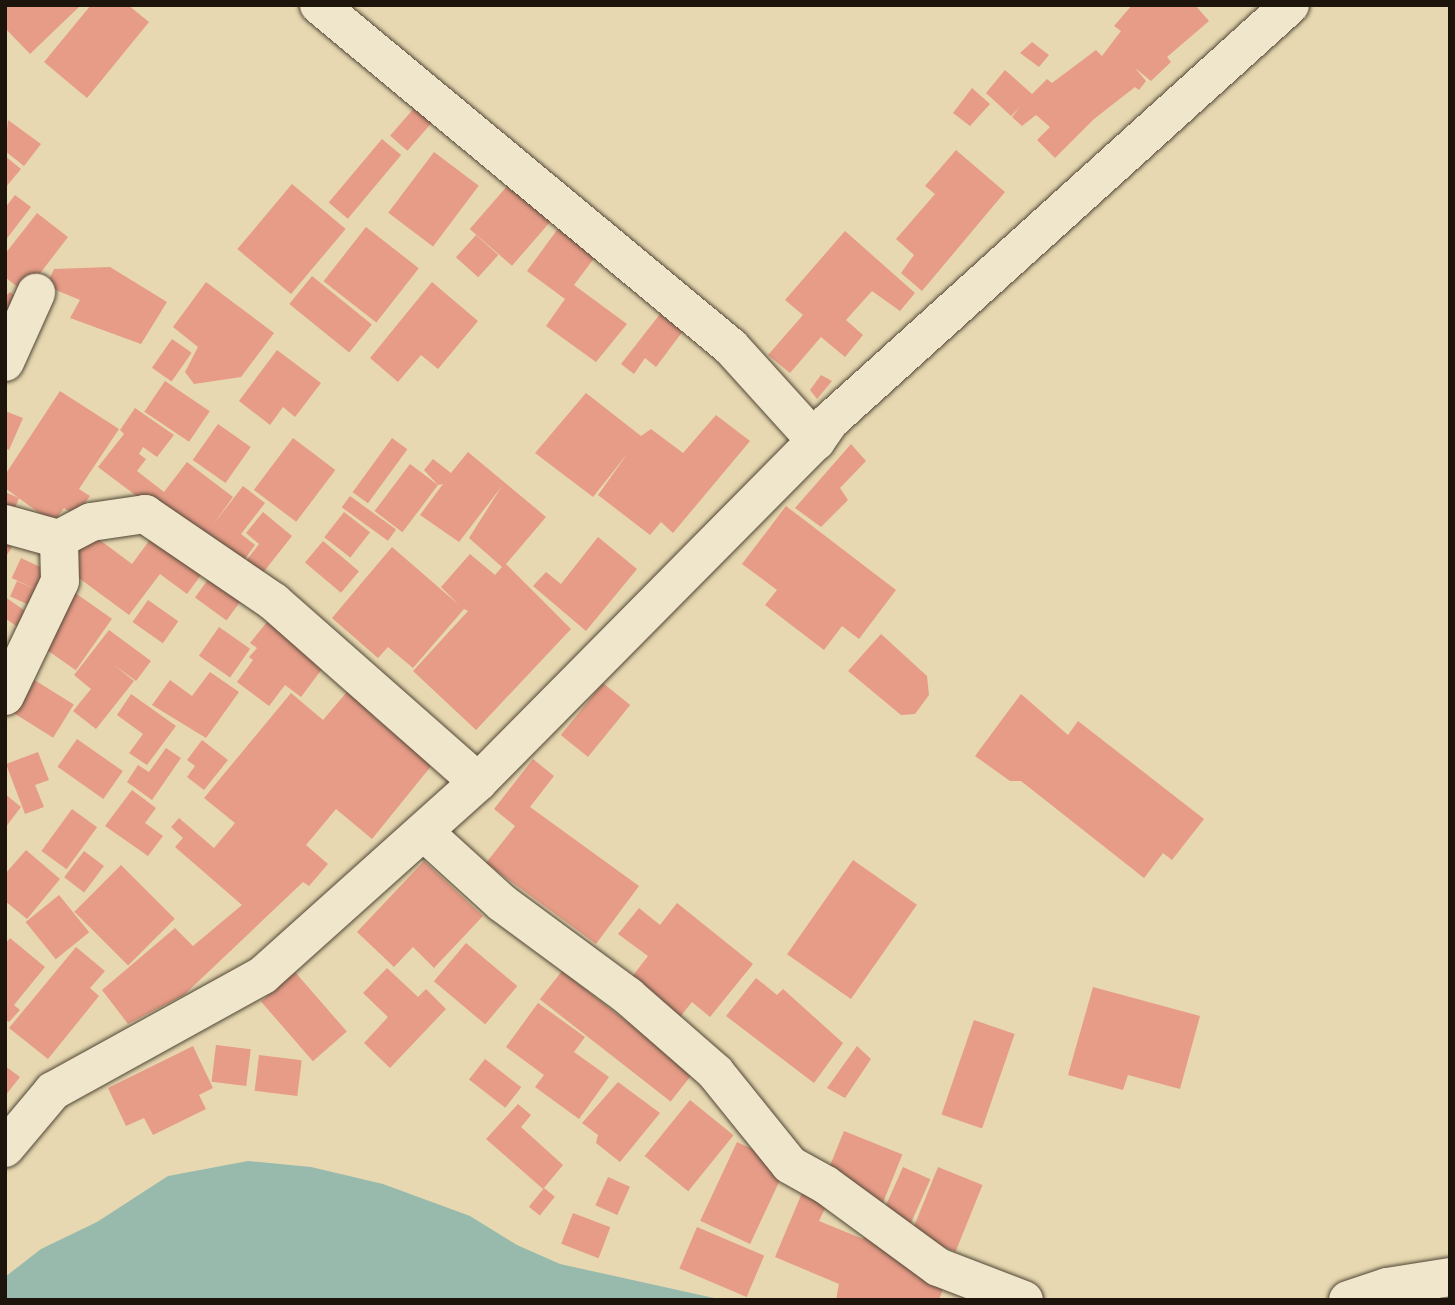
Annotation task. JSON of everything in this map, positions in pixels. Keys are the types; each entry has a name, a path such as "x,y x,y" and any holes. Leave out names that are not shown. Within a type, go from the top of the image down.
{"street":[{"path":"319,5 731,347 816,441"},
{"path":"6,1145 52,1091 263,975 478,782 816,441 830,421 1290,5"},
{"path":"5,362 36,293"},
{"path":"5,524 59,539 91,522 145,514 182,535 274,602 478,782"},
{"path":"5,696 60,581 59,539"},
{"path":"424,832 502,903 628,996 715,1072 790,1165 826,1185 938,1267 1024,1300"},
{"path":"1348,1300 1387,1287 1450,1277"}],"shaded area":[{"path":"248,1161 311,1167 383,1184 470,1216 517,1245 560,1264 723,1300 5,1300 5,1277 41,1249 97,1222 168,1176"}],"building":[{"path":"5,5 81,5 30,54 5,28"},
{"path":"91,5 128,5 149,22 87,98 44,62"},
{"path":"1132,5 1195,5 1209,21 1167,57 1171,62 1151,81 1135,68 1146,81 1139,90 1135,87 1094,119 1055,158 1037,140 1050,127 1036,115 1022,126 1012,117 1020,107 1011,116 986,93 1005,70 1032,94 1047,79 1052,83 1096,50 1102,56 1121,31 1114,26"},
{"path":"1032,42 1049,55 1039,67 1020,53"},
{"path":"972,88 990,104 970,126 953,113"},
{"path":"415,107 432,122 407,151 390,136"},
{"path":"8,120 41,144 24,166 5,151"},
{"path":"382,139 401,155 348,219 329,203"},
{"path":"956,150 1005,192 922,291 901,273 914,255 896,239 935,194 925,186"},
{"path":"434,152 479,186 433,246 388,213"},
{"path":"5,156 21,169 5,188"},
{"path":"515,177 557,214 512,266 470,229"},
{"path":"292,184 346,229 291,294 237,249"},
{"path":"15,195 31,207 5,241 5,208"},
{"path":"37,213 68,237 25,293 5,277 5,254"},
{"path":"565,219 604,245 574,285 627,324 596,362 546,326 565,299 527,271"},
{"path":"366,227 419,268 376,323 324,281"},
{"path":"845,231 915,293 900,311 872,291 846,320 863,335 845,357 821,337 790,373 768,355 803,315 785,300"},
{"path":"476,235 498,255 478,277 456,257"},
{"path":"110,267 167,302 141,344 70,318 80,300 46,286 54,269"},
{"path":"312,276 372,324 349,352 289,304"},
{"path":"206,282 274,333 241,377 194,384 185,372 198,347 173,327"},
{"path":"432,282 478,321 438,369 421,355 398,382 370,358"},
{"path":"10,292 23,302 5,325 5,297"},
{"path":"660,314 683,331 656,367 645,358 634,374 621,364"},
{"path":"172,339 192,353 172,381 152,368"},
{"path":"277,350 321,383 295,417 283,407 270,425 239,401"},
{"path":"821,375 832,381 817,399 810,390"},
{"path":"165,381 210,411 189,442 144,412"},
{"path":"60,391 119,429 79,489 90,496 76,516 64,508 53,523 5,488 5,475"},
{"path":"586,393 641,436 651,429 683,453 716,415 750,441 673,533 661,522 650,535 598,495 628,453 593,497 535,453"},
{"path":"135,408 174,435 157,457 143,447 139,454 146,459 137,471 164,492 187,462 233,497 213,525 243,486 265,503 241,534 255,545 240,566 199,543 98,467 124,434 120,430"},
{"path":"5,411 23,418 9,450 5,448"},
{"path":"218,424 251,447 226,483 193,460"},
{"path":"293,438 335,470 296,522 254,490"},
{"path":"392,438 407,449 368,503 353,492"},
{"path":"851,444 866,461 840,488 848,500 821,527 795,508"},
{"path":"468,452 546,517 506,564 571,629 476,730 413,671 468,611 464,609 413,668 388,647 378,658 332,618 392,547 459,605 441,587 470,554 495,575 502,567 469,538 502,486 459,542 420,515 443,484 438,485 424,470 433,459 451,473"},
{"path":"410,464 438,485 402,532 374,511"},
{"path":"5,492 19,498 11,518 5,516"},
{"path":"350,496 396,530 388,541 342,507"},
{"path":"786,506 896,590 859,639 842,626 824,650 765,605 777,590 742,564"},
{"path":"263,512 292,536 258,579 242,566 259,544 246,533"},
{"path":"344,512 370,532 350,558 324,537"},
{"path":"160,526 210,563 187,594 160,574 129,615 64,567 89,532 132,564"},
{"path":"598,537 637,569 586,631 533,586 546,572 561,584"},
{"path":"323,541 359,571 341,593 305,562"},
{"path":"5,543 12,547 5,558"},
{"path":"21,558 55,574 46,594 12,578"},
{"path":"212,574 244,597 227,620 195,597"},
{"path":"17,581 48,595 41,610 10,597"},
{"path":"71,590 112,619 76,670 35,642"},
{"path":"5,597 37,619 27,634 5,618"},
{"path":"148,600 178,621 163,643 133,622"},
{"path":"271,617 328,661 301,697 285,685 269,706 237,682 253,660 249,657 257,648 250,643"},
{"path":"219,627 250,649 230,677 199,656"},
{"path":"109,630 151,661 136,681 114,665 134,681 96,729 73,711 91,689 74,675"},
{"path":"881,634 927,676 929,695 915,714 901,715 848,671"},
{"path":"210,672 239,692 206,738 152,705 170,680 192,696"},
{"path":"28,676 74,705 53,738 7,709"},
{"path":"603,683 630,705 588,757 561,735"},
{"path":"352,686 379,708 373,716 432,765 372,839 336,809 306,845 328,864 309,886 303,882 184,995 128,1024 102,990 175,928 193,946 242,905 175,847 183,838 171,827 179,818 214,848 235,823 204,798 291,693 323,720"},
{"path":"131,694 176,726 147,765 129,753 143,734 117,715"},
{"path":"1021,694 1068,735 1078,721 1204,819 1172,860 1163,853 1144,878 1021,781 1010,781 975,756"},
{"path":"77,739 123,771 103,799 57,767"},
{"path":"202,740 228,760 204,790 187,777 195,766 187,760"},
{"path":"166,748 181,758 152,800 127,782 138,765 149,772"},
{"path":"38,752 49,780 35,785 44,807 25,814 6,764"},
{"path":"533,759 554,776 530,807 639,886 596,944 486,863 515,826 494,809"},
{"path":"132,790 156,808 145,823 163,836 148,856 105,826"},
{"path":"5,794 21,807 5,828"},
{"path":"72,809 97,827 67,869 41,851"},
{"path":"26,850 60,879 27,919 5,901 5,874"},
{"path":"84,851 104,866 84,892 64,877"},
{"path":"853,860 917,905 851,999 787,954"},
{"path":"424,861 483,916 434,968 413,947 394,967 357,932"},
{"path":"121,865 175,919 128,965 74,912"},
{"path":"59,895 89,932 56,959 26,922"},
{"path":"677,903 753,964 710,1017 692,1002 680,1017 631,978 648,956 618,934 639,908 660,925"},
{"path":"10,938 45,967 14,1005 20,1010 9,1022 5,1019 5,944"},
{"path":"466,943 517,986 485,1024 434,981"},
{"path":"76,947 105,971 90,988 99,996 48,1059 9,1028"},
{"path":"387,968 418,997 426,989 446,1009 390,1068 364,1043 388,1017 363,993"},
{"path":"562,971 693,1073 671,1102 540,999"},
{"path":"295,972 347,1032 313,1061 261,1002"},
{"path":"756,978 777,995 783,989 843,1043 814,1083 726,1016"},
{"path":"1093,987 1200,1016 1180,1089 1128,1075 1123,1090 1068,1075"},
{"path":"538,1003 585,1037 574,1052 609,1077 579,1119 535,1087 544,1075 506,1047"},
{"path":"974,1020 1015,1034 982,1129 941,1115"},
{"path":"216,1045 251,1049 246,1086 211,1082"},
{"path":"193,1046 213,1088 199,1095 206,1109 153,1135 144,1118 126,1126 108,1088"},
{"path":"857,1046 871,1059 845,1098 827,1088"},
{"path":"259,1055 302,1060 297,1096 255,1091"},
{"path":"485,1059 521,1087 505,1108 469,1079"},
{"path":"5,1066 20,1077 5,1096"},
{"path":"618,1082 660,1113 620,1162 596,1143 598,1135 582,1123"},
{"path":"690,1100 734,1135 688,1191 645,1156"},
{"path":"518,1104 531,1115 521,1127 563,1165 543,1189 486,1139"},
{"path":"844,1131 902,1155 883,1203 825,1179"},
{"path":"737,1142 787,1165 750,1244 700,1221"},
{"path":"903,1167 930,1179 910,1225 883,1213"},
{"path":"938,1167 983,1185 956,1252 911,1234"},
{"path":"608,1177 630,1187 617,1215 595,1205"},
{"path":"544,1188 555,1197 540,1215 529,1207"},
{"path":"802,1193 827,1204 819,1221 863,1239 864,1236 944,1286 939,1300 836,1300 839,1284 775,1257"},
{"path":"573,1213 610,1227 599,1258 561,1244"},
{"path":"697,1227 764,1256 747,1297 679,1268"}]}
